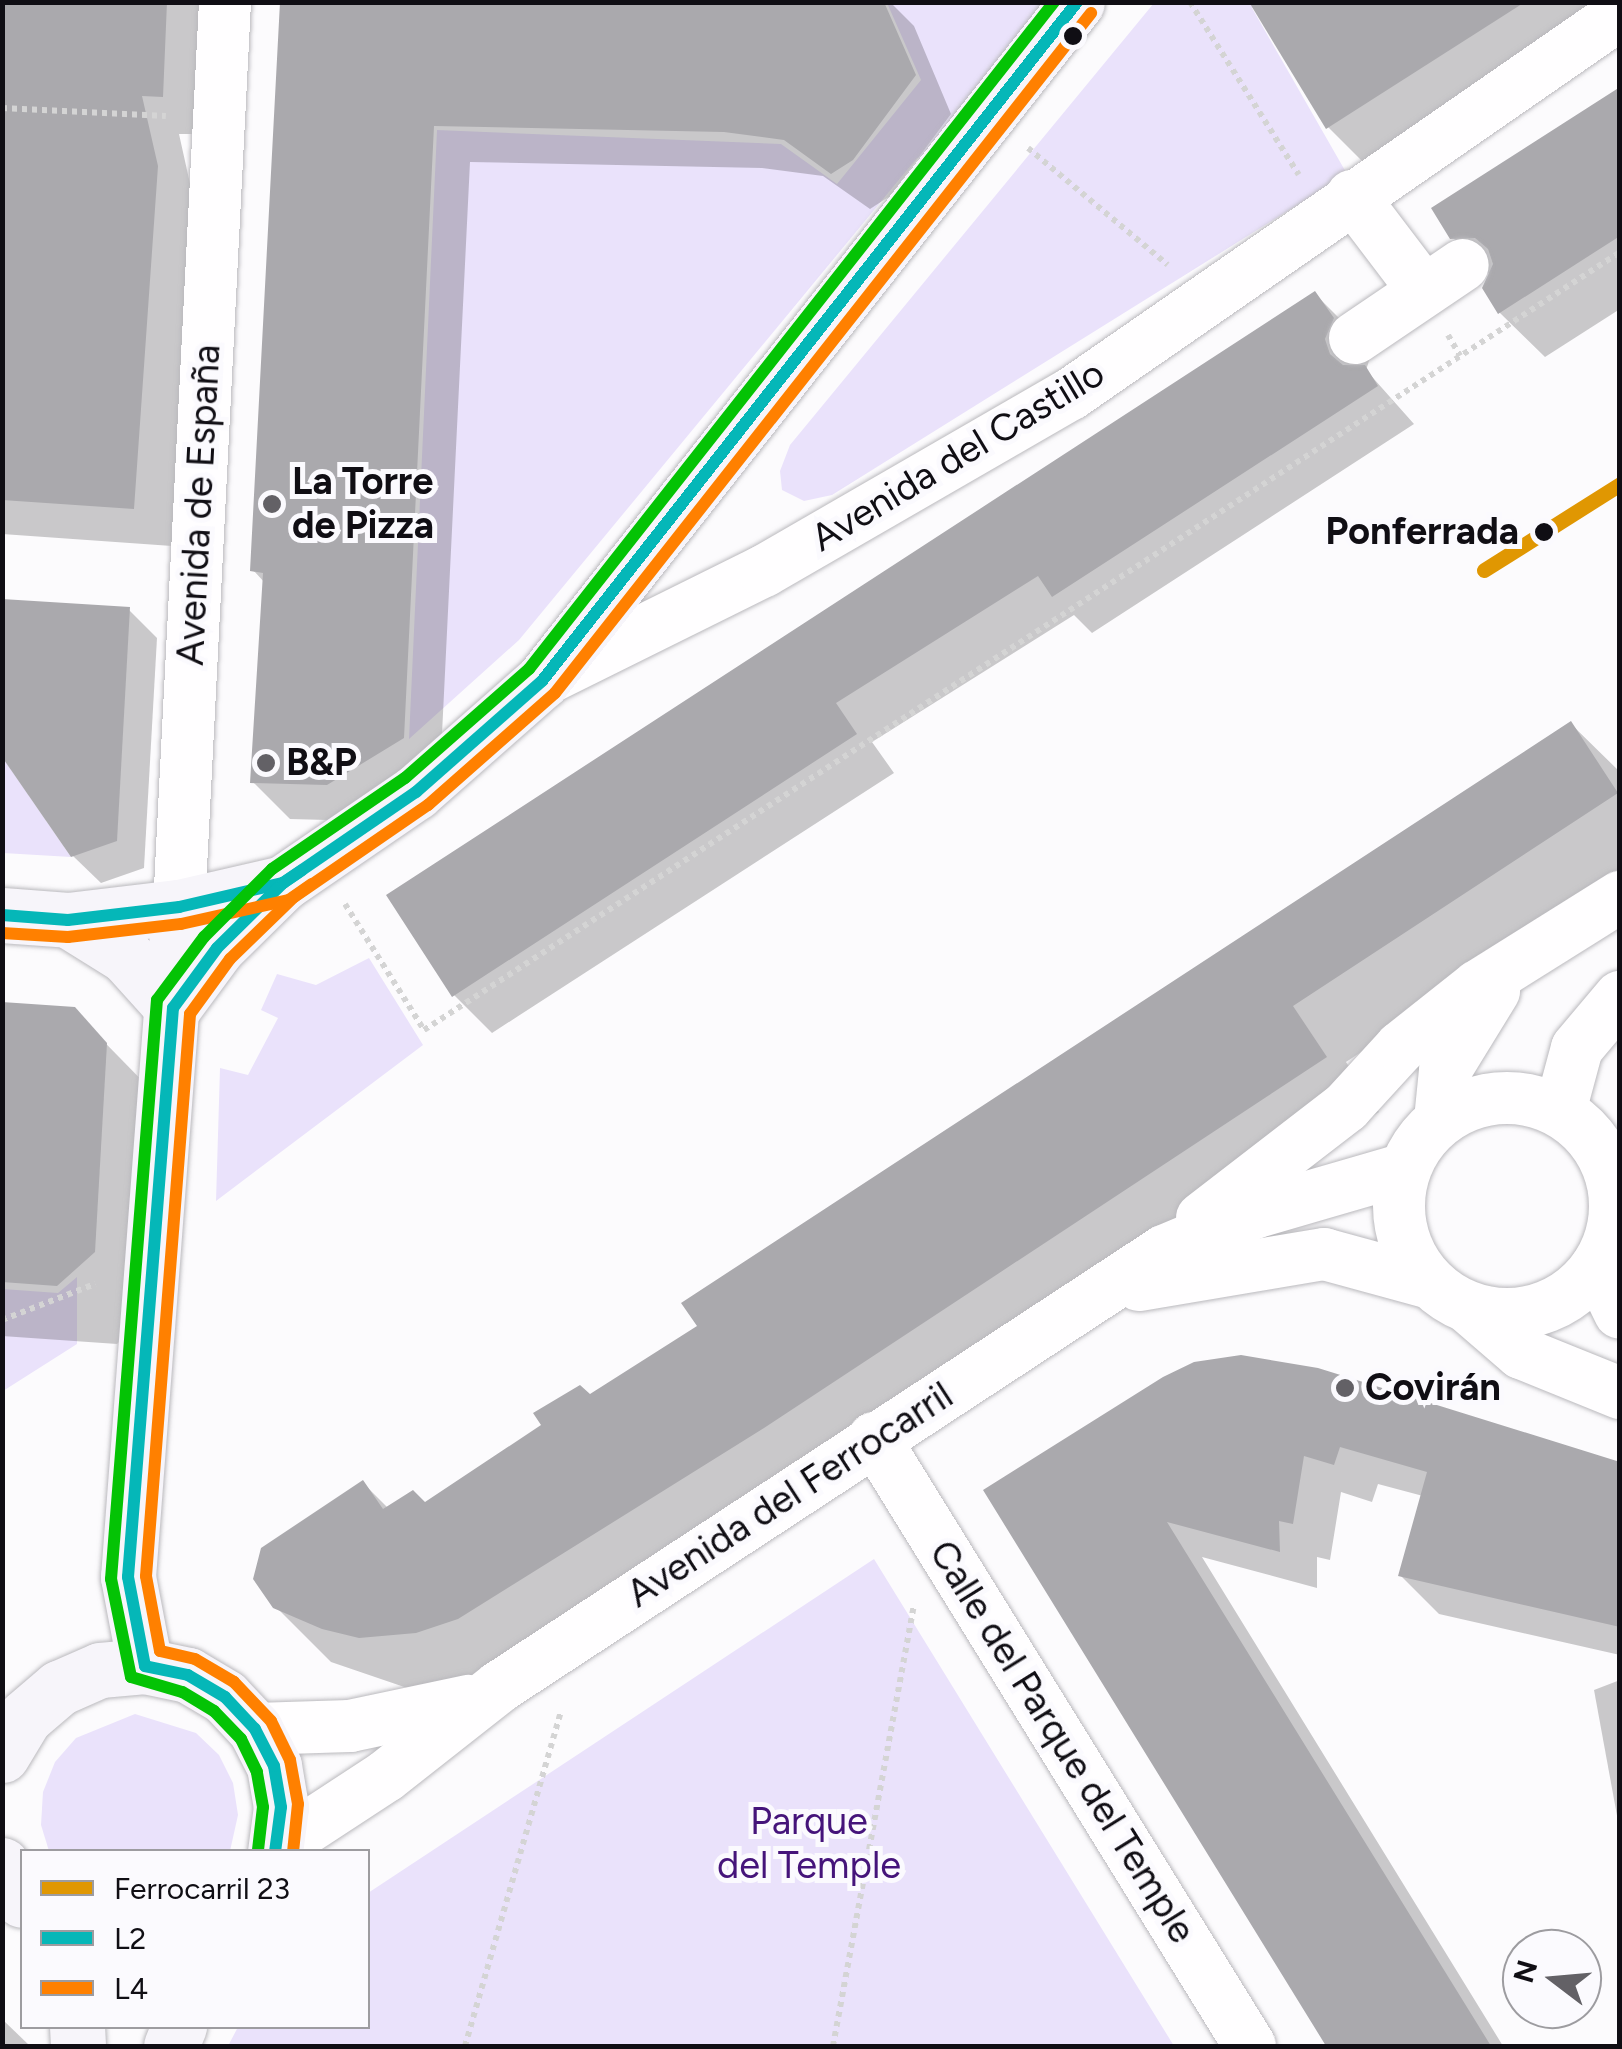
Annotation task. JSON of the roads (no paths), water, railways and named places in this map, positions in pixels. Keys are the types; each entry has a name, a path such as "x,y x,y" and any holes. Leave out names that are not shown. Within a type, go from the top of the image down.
{"main road":[{"name":"Avenida del Castillo","path":"2,915 68,920 179,908 300,872 416,792 542,681 1077,2"},
{"path":"68,920 126,956 174,1008 217,948 300,872"},
{"name":"Avenida de España","path":"146,1666 128,1577 179,908"},
{"path":"2,1755 25,1717 59,1688 100,1670 146,1666 188,1676 225,1697 255,1730 274,1766 281,1807 276,1849"},
{"path":"2,1865 20,1896"}],"street":[{"name":"Avenida de España","path":"179,908 226,2"},
{"name":"Avenida del Castillo","path":"542,681 798,551 1071,394 1338,205 1620,14"},
{"path":"1338,205 1443,278 1355,338"},
{"path":"1164,1251 1222,1198 1346,1106 1401,1047 1516,962 1617,906"},
{"path":"1440,1120 1445,1071 1516,962"},
{"path":"1620,997 1576,1048 1589,1126 1608,1165 1615,1195 1609,1245 1620,1313"},
{"path":"1589,1126 1506,1097 1473,1102 1440,1120 1404,1169 1398,1210 1404,1242 1449,1295 1521,1353 1620,1393"},
{"name":"Avenida del Ferrocarril","path":"277,1849 386,1776 484,1698 874,1438 1164,1251 1257,1212 1404,1169"},
{"path":"1449,1295 1510,1315 1542,1309 1572,1292 1609,1245"},
{"name":"Avenida del Ferrocarril","path":"1098,1293 1289,1256 1324,1254 1449,1295"},
{"name":"Calle del Parque del Temple","path":"874,1438 1250,2046"},
{"name":"Avenida del Ferrocarril","path":"255,1730 350,1726 484,1698"}],"rail line":[{"name":"23","path":"1484,570 1620,484"}],"place":[{"name":"La Torre de Pizza","path":"272,504"},
{"name":"Ponferrada","path":"1544,532"},
{"name":"B&P","path":"266,763"},
{"name":"Covirán","path":"1345,1388"}],"park label":[{"name":"Parque del Temple","path":"809,1844"}]}
